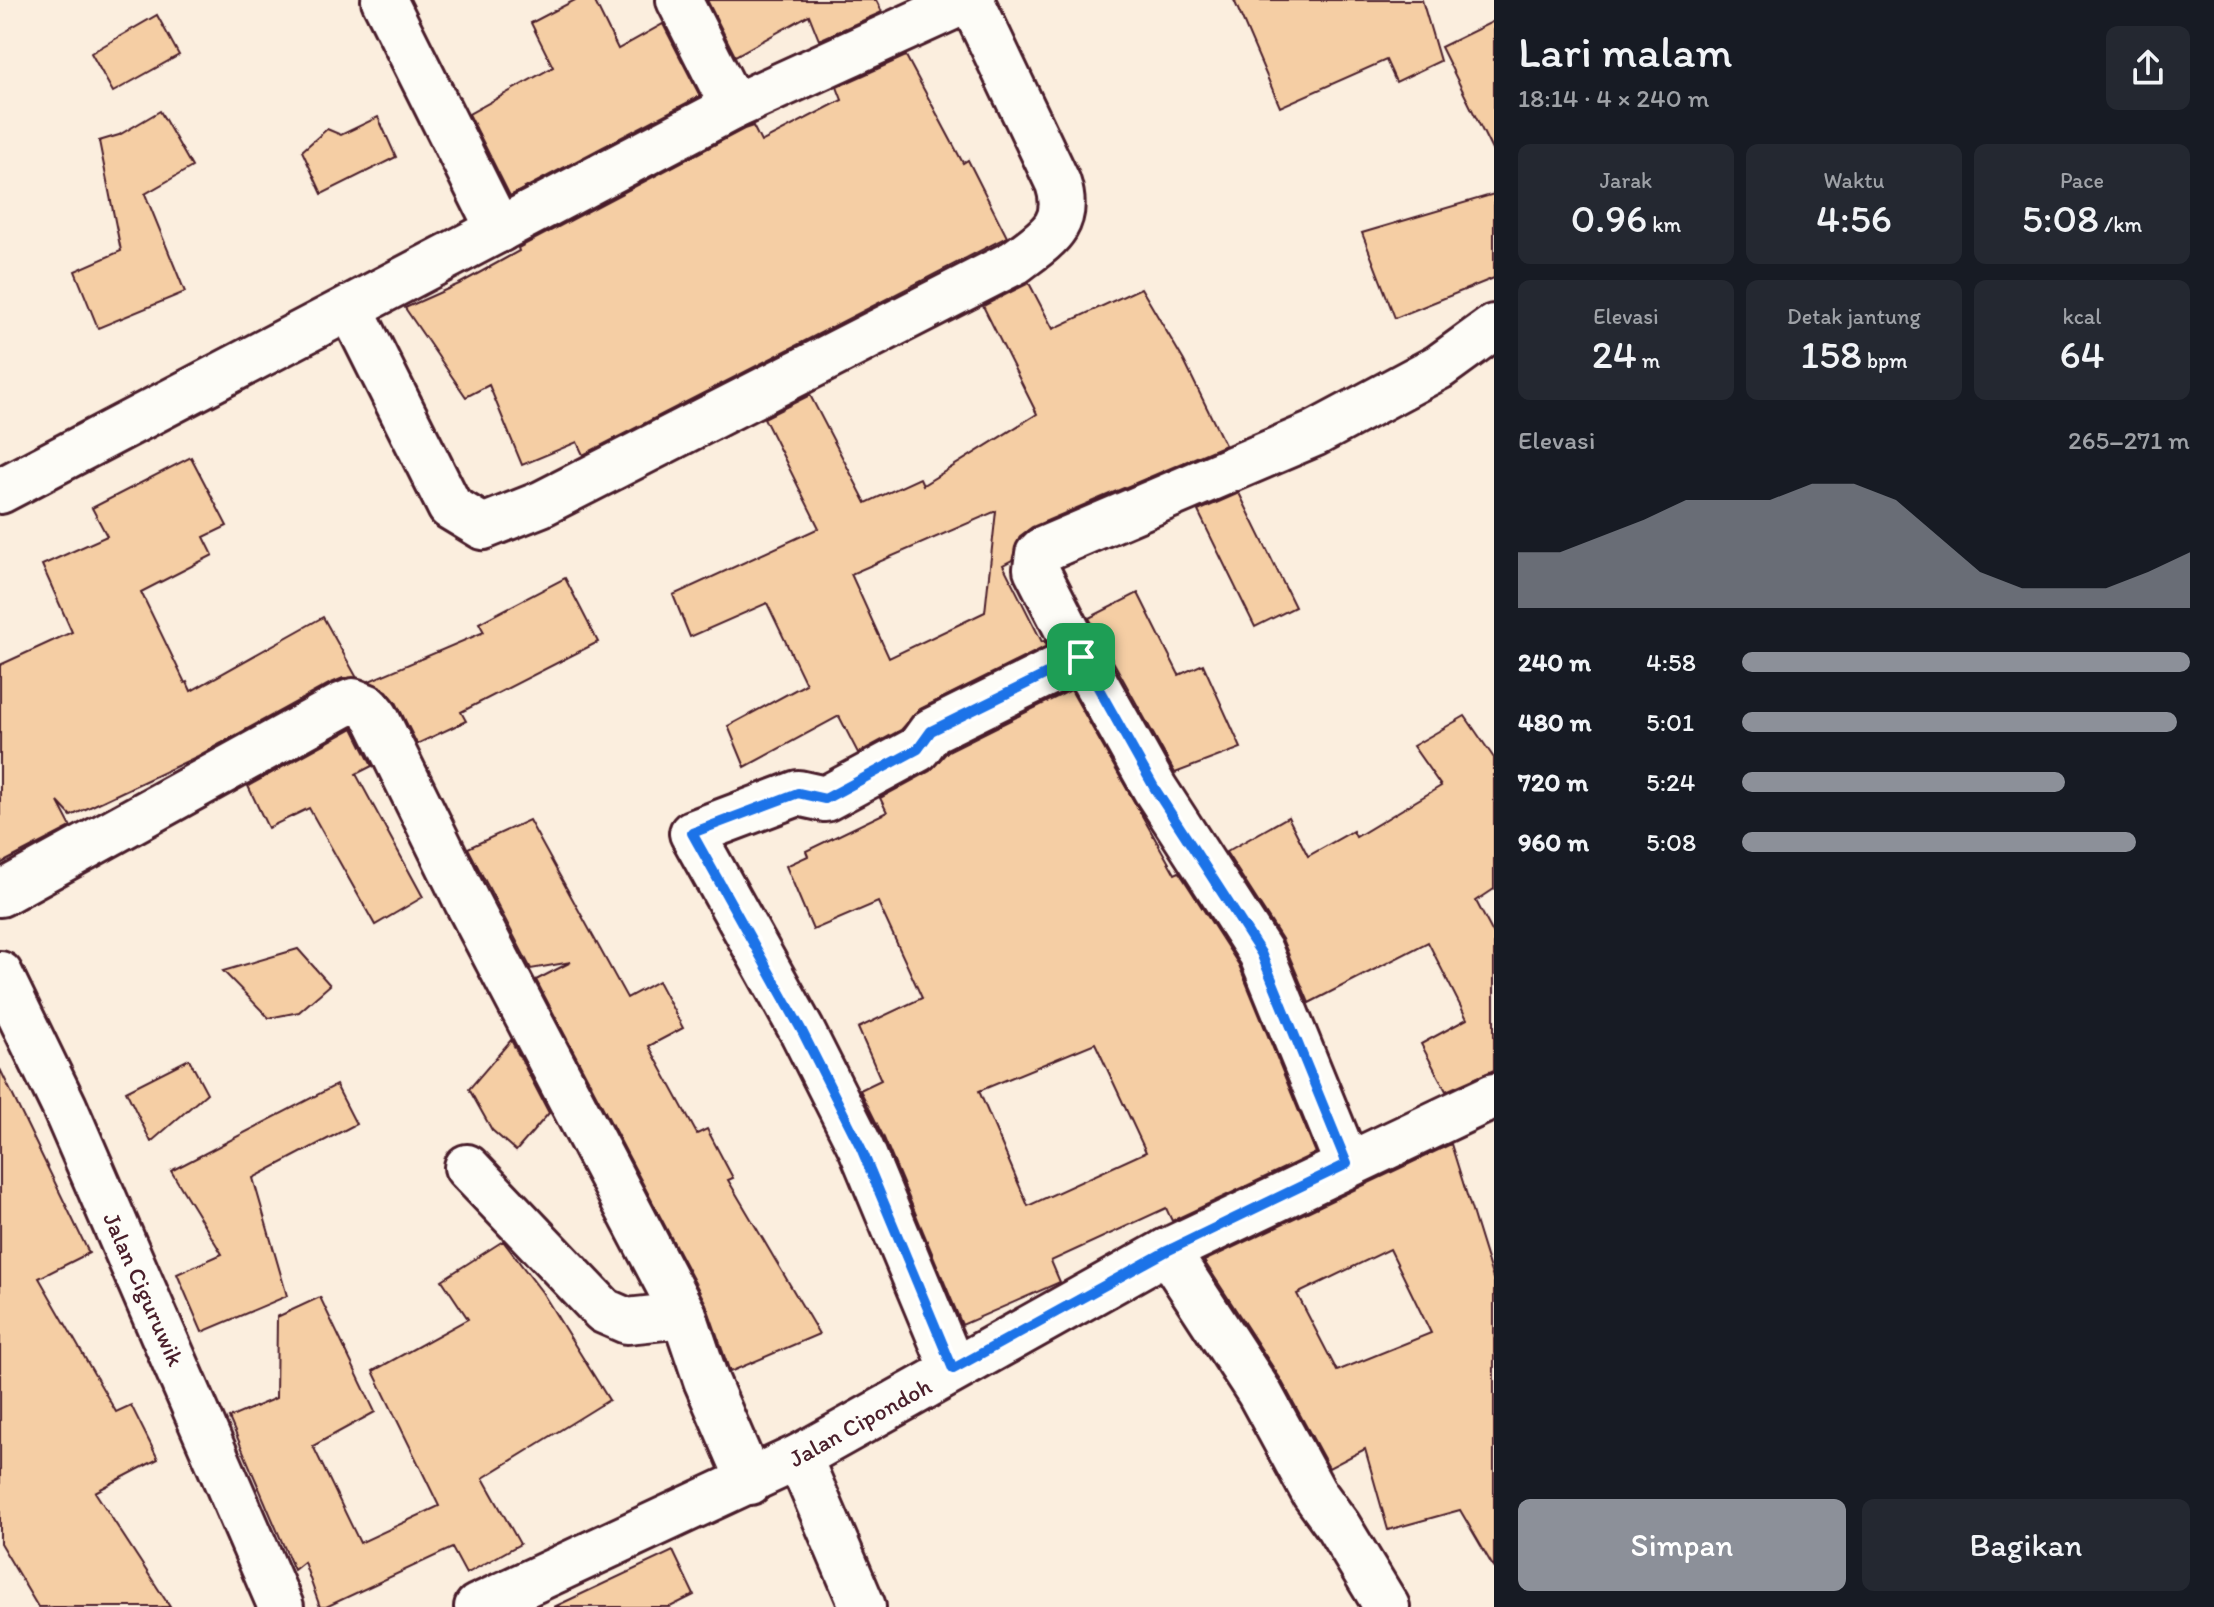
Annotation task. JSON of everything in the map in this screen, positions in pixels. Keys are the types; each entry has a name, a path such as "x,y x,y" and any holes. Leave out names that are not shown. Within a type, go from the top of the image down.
{"street":[{"path":"384,0 499,230"},
{"path":"679,0 733,107"},
{"path":"0,491 733,107 970,0 1063,198 1061,213 1050,235 1015,262 541,504 483,527 450,507 351,309"},
{"path":"1347,1164 1261,953 1155,789 1081,657 1036,569 1038,554 1314,434 1439,367 1494,327"},
{"path":"953,1369 861,1148 802,1031 692,833 798,793 825,799 918,749 931,731 1081,657"},
{"path":"0,894 341,706 353,701 368,707 376,717 467,902 684,1315 706,1380 750,1482"},
{"name":"Jalan Ciguruwik","path":"0,974 71,1121 281,1607"},
{"name":"Jalan Cipondoh","path":"477,1607 750,1482 1167,1251 1494,1096"},
{"path":"467,1167 604,1311 627,1321 684,1315"},
{"path":"1167,1251 1259,1392 1314,1493 1338,1526 1387,1607"},
{"path":"799,1457 863,1607"}],"building":[{"path":"575,0 594,0 618,49 663,24 700,96 510,196 469,114 553,67 531,23"},
{"path":"707,0 876,0 882,12 819,40 809,15 735,56"},
{"path":"1234,0 1422,0 1440,61 1396,82 1386,60 1280,107"},
{"path":"157,15 179,55 113,92 91,53"},
{"path":"1494,21 1494,154 1441,47"},
{"path":"906,56 963,163 968,160 1007,237 583,455 577,442 522,465 489,385 466,397 405,308 459,284 519,251 518,248 744,129 753,126 761,142 842,100 837,87"},
{"path":"160,111 192,167 145,194 185,292 98,328 75,271 121,251 99,141 119,135"},
{"path":"378,117 396,157 322,194 302,151 327,129 341,135"},
{"path":"1494,194 1494,278 1395,318 1362,233"},
{"path":"1029,283 1053,329 1141,288 1184,361 1225,445 1032,527 1020,536 1012,560 1003,565 1042,642 1047,646 920,709 901,730 858,753 839,716 745,767 728,726 806,684 767,603 690,637 673,595 819,528 764,418 810,395 866,503 920,478 923,485 1037,414 983,306","holes":["996,511 985,612 889,658 851,574"]},
{"path":"191,457 227,526 204,537 213,555 141,592 191,691 323,617 357,678 343,678 329,684 198,756 71,816 58,802 71,827 0,864 0,665 72,632 42,565 107,536 92,508"},
{"path":"1239,493 1295,607 1255,627 1198,511"},
{"path":"565,578 598,642 461,712 466,721 417,744 396,702 387,691 369,681 484,632 479,623"},
{"path":"1138,593 1179,675 1203,664 1241,748 1175,773 1089,618"},
{"path":"1071,690 1175,874 1179,872 1239,965 1316,1153 1172,1221 1166,1208 1051,1261 1060,1282 962,1325 884,1138 860,1090 881,1080 858,1028 922,998 878,902 813,930 786,866 808,856 806,851 887,812 880,798 930,771 948,751","holes":["1095,1043 1146,1152 1028,1206 979,1091"]},
{"path":"1465,716 1494,758 1494,889 1476,901 1494,935 1494,1070 1446,1091 1421,1044 1467,1019 1428,942 1309,1003 1282,939 1226,852 1288,817 1308,856 1353,831 1356,837 1441,786 1413,746"},
{"path":"353,728 372,766 356,774 423,897 375,925 309,808 268,828 248,786"},
{"path":"529,820 627,998 658,981 683,1028 649,1046 697,1134 707,1129 733,1178 728,1180 819,1334 730,1372 706,1304 536,980 571,962 531,969 468,848"},
{"path":"298,949 330,985 299,1012 269,1018 223,971"},
{"path":"511,1040 549,1113 516,1151 492,1130 469,1089"},
{"path":"189,1059 207,1093 151,1142 126,1091"},
{"path":"0,1069 89,1253 39,1278 116,1412 131,1405 158,1459 95,1492 170,1607 38,1607 0,1543"},
{"path":"336,1085 356,1124 253,1178 287,1296 202,1332 177,1274 222,1254 171,1171"},
{"path":"1451,1144 1494,1282 1494,1568 1460,1510 1388,1530 1365,1449 1329,1468 1280,1378 1204,1261","holes":["1390,1249 1431,1333 1337,1371 1297,1294"]},
{"path":"503,1241 542,1292 609,1400 483,1478 520,1544 466,1574 452,1548 326,1607 320,1607 304,1562 294,1570 229,1418 276,1398 277,1317 320,1297 375,1412 313,1446 360,1543 439,1506 373,1371 468,1319 442,1280"},
{"path":"673,1551 694,1595 670,1607 554,1607"}],"route":[{"path":"1081,657 1155,789 1261,953 1347,1164 1167,1251 953,1369 861,1148 802,1031 692,833 798,793 825,799 918,749 931,731 1081,657"}]}
